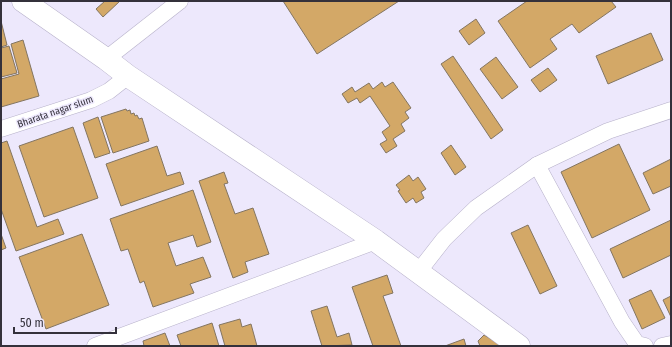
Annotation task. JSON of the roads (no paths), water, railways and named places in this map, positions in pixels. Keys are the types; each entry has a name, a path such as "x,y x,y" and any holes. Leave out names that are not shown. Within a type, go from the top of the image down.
{"street":[{"path":"23,1 128,76 376,241 419,271 519,346"},
{"path":"106,59 180,1"},
{"name":"Bharata nagar slum","path":"1,129 91,100 109,91 128,76"},
{"path":"419,271 444,239 476,208 537,165 608,131 671,110"},
{"path":"537,165 622,322 637,344 645,346"},
{"path":"95,346 376,241"},
{"path":"662,346 671,344"}]}
